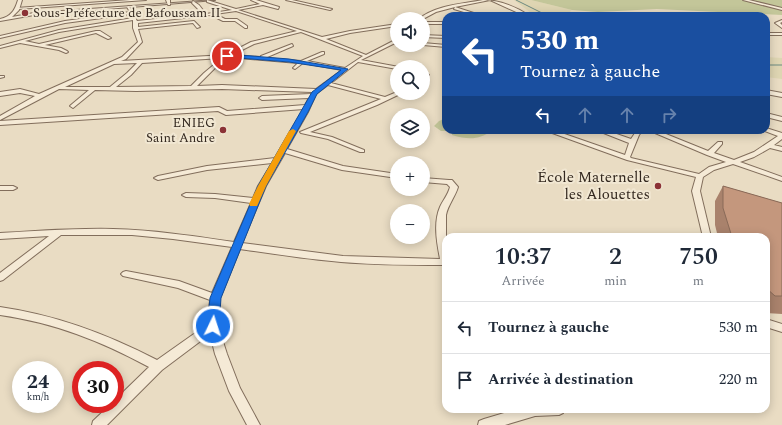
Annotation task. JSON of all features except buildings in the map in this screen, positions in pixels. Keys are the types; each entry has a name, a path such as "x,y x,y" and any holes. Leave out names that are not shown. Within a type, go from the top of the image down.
{"street":[{"path":"8,18 18,8 20,0"},
{"path":"83,0 86,4"},
{"path":"18,8 50,4 86,4 144,0"},
{"path":"0,20 54,12 129,7 168,2 213,0"},
{"path":"253,0 278,8"},
{"path":"288,0 330,9"},
{"path":"430,14 453,7 489,0 503,4 520,12"},
{"path":"745,0 782,9"},
{"path":"208,1 266,18 323,38 366,56"},
{"path":"192,2 198,6 205,15"},
{"path":"0,47 64,30 135,20 205,15 263,4"},
{"path":"0,118 40,96 124,58 140,42 135,28 135,20 129,7"},
{"path":"453,7 469,12"},
{"path":"0,38 65,22 131,13"},
{"path":"212,14 224,20 236,20 246,27"},
{"path":"782,21 777,23 782,27"},
{"path":"135,28 194,22 198,27"},
{"path":"430,23 442,23"},
{"path":"323,38 390,26"},
{"path":"193,87 215,64 227,56 256,41 300,31"},
{"path":"40,45 96,32 99,32 109,38"},
{"path":"770,34 782,34"},
{"path":"775,34 782,39"},
{"path":"430,36 442,37"},
{"path":"0,38 40,45 66,52"},
{"path":"254,425 235,391 221,354 213,326 215,298 255,201 315,93 326,83 357,61 390,44"},
{"path":"262,58 292,45"},
{"path":"430,45 442,46"},
{"path":"295,68 302,62 322,53"},
{"path":"113,63 227,56 302,62 345,69"},
{"path":"111,89 129,74 141,61"},
{"path":"357,61 390,67"},
{"path":"326,83 386,99"},
{"path":"60,88 111,89 228,87 315,93"},
{"path":"73,106 93,89"},
{"path":"0,94 20,91 40,96"},
{"path":"262,98 315,93"},
{"path":"770,94 782,95"},
{"path":"305,132 390,97"},
{"path":"0,123 219,109 226,114 307,107"},
{"path":"770,116 782,119"},
{"path":"293,132 305,132 330,138 362,151"},
{"path":"559,134 628,158 700,176 722,164 747,158 771,146 782,136 770,132"},
{"path":"610,134 633,142"},
{"path":"628,158 636,134"},
{"path":"661,134 730,162 782,179"},
{"path":"709,154 720,143"},
{"path":"771,146 782,149"},
{"path":"282,150 342,168 390,175"},
{"path":"208,160 208,168"},
{"path":"158,178 208,168 278,160"},
{"path":"700,176 696,191 706,233"},
{"path":"430,181 450,182 454,187 444,207 441,217 442,242"},
{"path":"0,188 13,188"},
{"path":"186,195 215,196 255,201"},
{"path":"0,236 60,232 150,234 190,238 328,258 381,262 442,262"},
{"path":"0,278 60,232"},
{"path":"126,274 179,285 215,298"},
{"path":"0,311 56,321 99,337 158,366"},
{"path":"770,324 782,328"},
{"path":"98,425 158,366 213,326"},
{"path":"484,425 525,413"}],"shaded area":[{"path":"514,0 531,0 572,10 571,12 530,12"},
{"path":"770,57 782,58 782,79 770,78"}],"green space":[{"path":"531,0 782,0 782,15 770,14 770,12 720,12 657,9 598,12 572,10"},
{"path":"442,120 442,131 434,126"},
{"path":"452,134 486,134 474,138"}],"waterway":[{"path":"516,0 540,12"},
{"path":"770,65 782,65"}],"slow traffic":[{"path":"254,204 262,186 293,131"}],"place":[{"name":"Sous-Préfecture de Bafoussam II","path":"25,13"},
{"name":"ENIEG Saint Andre","path":"223,130"},
{"name":"École Maternelle les Alouettes","path":"658,186"}],"route":[{"path":"213,326 215,298 262,186 305,112 314,93 345,69 310,63 227,56"}]}
